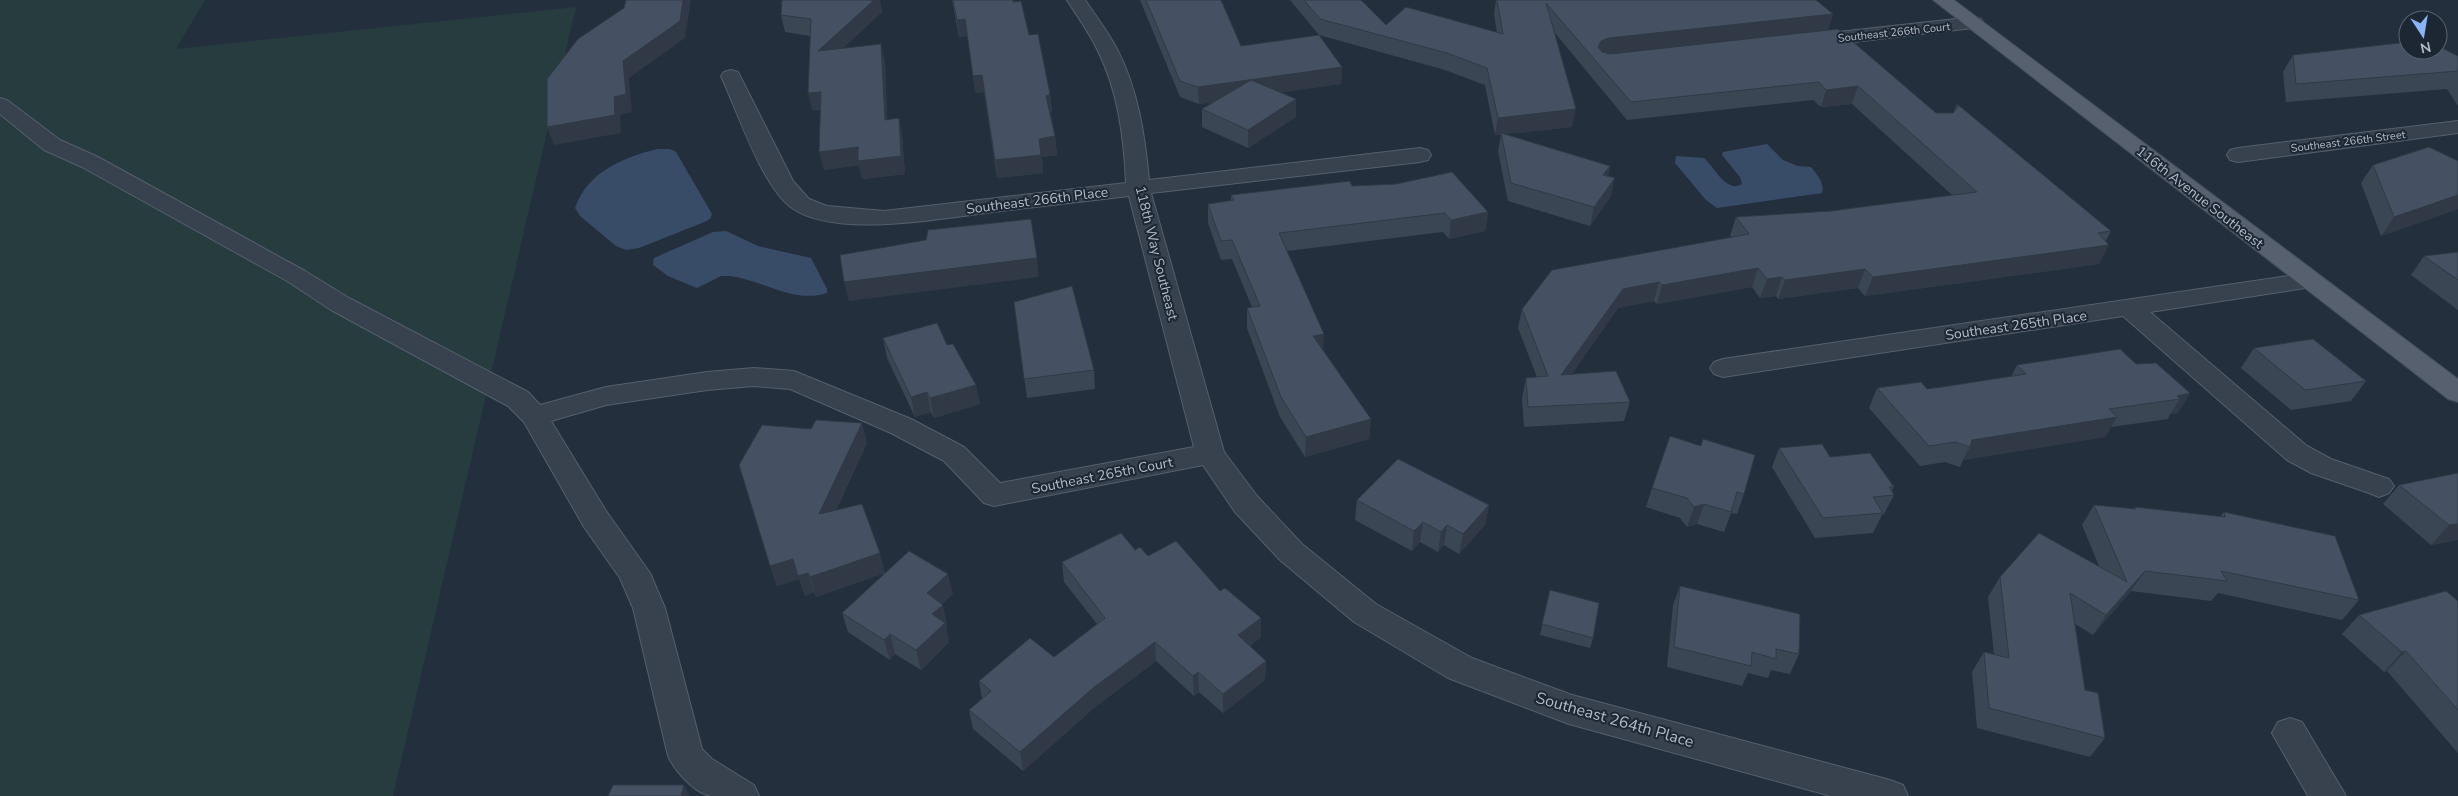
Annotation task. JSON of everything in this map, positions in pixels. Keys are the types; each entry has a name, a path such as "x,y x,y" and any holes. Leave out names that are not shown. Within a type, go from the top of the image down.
{"main road":[{"name":"116th Avenue Southeast","path":"1942,0 2458,393"}],"street":[{"name":"118th Way Southeast","path":"1076,0 1107,50 1120,82 1136,159 1138,188 1210,454"},
{"name":"Southeast 266th Court","path":"1789,44 1974,24"},
{"path":"1837,38 1858,57"},
{"name":"Southeast 266th Place","path":"731,76 784,187 800,204 825,212 856,217 884,218 1420,154"},
{"path":"0,104 52,146 90,162 142,190 296,276 340,304 518,399 534,416 595,519 634,573 649,608 686,756 700,770 741,796"},
{"name":"Southeast 266th Street","path":"2238,156 2458,127"},
{"name":"Southeast 265th Place","path":"1723,368 2309,281"},
{"path":"2129,308 2297,453 2321,466 2379,486"},
{"name":"Southeast 265th Court","path":"534,416 606,396 707,381 754,376 794,380 901,426 954,454 994,495 1210,454"},
{"name":"Southeast 264th Place","path":"1210,454 1246,504 1291,552 1365,613 1460,668 1569,709 1890,796"},
{"path":"2290,733 2328,796"}],"green space":[{"path":"0,0 205,0 176,49 576,7 393,796 0,796"}],"water":[{"path":"1767,144 1783,160 1798,166 1811,167 1821,182 1822,193 1717,208 1706,200 1675,163 1676,156 1704,158 1721,178 1736,186 1742,184 1740,177 1722,155 1723,152"},
{"path":"670,149 676,152 712,214 710,219 702,223 639,248 626,250 616,246 580,216 575,208 588,185 608,168 645,152"},
{"path":"726,231 758,246 811,258 827,289 827,293 815,296 791,294 730,276 721,276 697,288 668,276 653,265 654,258 713,232"}],"building":[{"path":"626,0 683,0 680,21 623,61 626,94 614,97 615,115 547,127 547,79 578,39 624,8"},
{"path":"782,0 874,0 818,51 881,44 885,120 899,118 901,156 858,161 858,147 819,152 821,92 808,93 811,19 781,15"},
{"path":"953,0 1021,1 1029,35 1038,34 1050,94 1046,96 1055,136 1039,139 1041,155 995,160 982,75 973,76 965,19 957,20"},
{"path":"1146,0 1221,0 1241,46 1319,35 1342,67 1198,87 1180,81"},
{"path":"1304,0 1361,0 1386,25 1406,7 1503,34 1497,0 1816,0 1833,14 1609,38 1601,41 1598,47 1602,52 1610,54 1838,29 1936,113 1953,113 1958,107 1957,104 2111,231 2098,233 2109,245 1873,277 1865,269 1785,280 1782,277 1767,279 1758,268 1662,285 1659,282 1623,289 1561,375 1616,371 1630,402 1528,407 1526,378 1548,376 1522,309 1552,270 1749,234 1736,217 1831,211 1977,192 1858,86 1826,90 1819,82 1631,102 1546,3 1576,109 1498,118 1487,68 1447,53 1320,19"},
{"path":"2398,43 2398,60 2448,60 2448,51 2458,56 2458,71 2296,84 2293,55"},
{"path":"1251,80 1296,99 1248,130 1202,109"},
{"path":"1501,133 1610,166 1603,175 1615,178 1594,207 1511,183"},
{"path":"2429,147 2458,161 2458,195 2394,217 2373,165"},
{"path":"1452,172 1488,212 1451,220 1445,213 1279,233 1324,334 1313,336 1371,419 1306,437 1281,397 1247,308 1260,306 1232,240 1221,241 1208,204 1234,200 1231,195 1350,181 1352,186 1396,184"},
{"path":"1031,219 1037,258 844,282 840,255 926,240 928,230"},
{"path":"2458,252 2458,280 2424,256"},
{"path":"1072,286 1094,370 1024,379 1014,302"},
{"path":"937,323 947,345 953,344 976,385 930,398 927,392 911,397 883,338"},
{"path":"2313,339 2366,381 2305,390 2254,348"},
{"path":"2120,349 2136,364 2156,363 2190,393 2177,396 2180,399 2109,409 2117,417 1972,440 1970,447 1955,442 1929,446 1877,388 1921,382 1927,389 2026,374 2017,365"},
{"path":"816,420 862,423 819,514 862,504 880,553 810,577 808,573 798,576 793,559 770,566 739,465 762,425 811,429"},
{"path":"1670,436 1701,446 1703,439 1755,455 1744,494 1737,492 1731,512 1704,504 1694,507 1687,498 1652,488"},
{"path":"1822,444 1830,457 1870,453 1894,487 1889,487 1894,495 1873,497 1883,513 1823,518 1779,448"},
{"path":"1398,459 1489,505 1463,534 1447,525 1441,532 1423,522 1414,531 1357,500"},
{"path":"2458,473 2458,524 2449,525 2399,485"},
{"path":"2094,505 2136,509 2135,507 2225,517 2224,512 2335,536 2359,600 2221,571 2227,581 2145,571 2106,615 2070,593 2085,690 2098,693 2105,738 1989,708 1984,652 2009,658 2000,577 2039,533 2127,582"},
{"path":"1121,533 1135,550 1140,547 1148,556 1176,541 1220,591 1225,588 1261,618 1238,635 1266,661 1223,694 1198,672 1193,676 1155,642 1093,688 1020,752 969,710 991,691 979,681 1030,638 1054,657 1105,618 1062,562"},
{"path":"909,551 948,574 927,593 943,605 932,614 945,623 916,650 890,634 884,640 842,613"},
{"path":"1680,586 1800,614 1799,654 1776,649 1776,659 1752,652 1751,666 1674,647"},
{"path":"1550,590 1599,603 1593,638 1542,624"},
{"path":"2446,591 2458,601 2458,710 2406,651 2402,652 2359,615"},
{"path":"613,785 684,785 681,796 608,796"}]}
